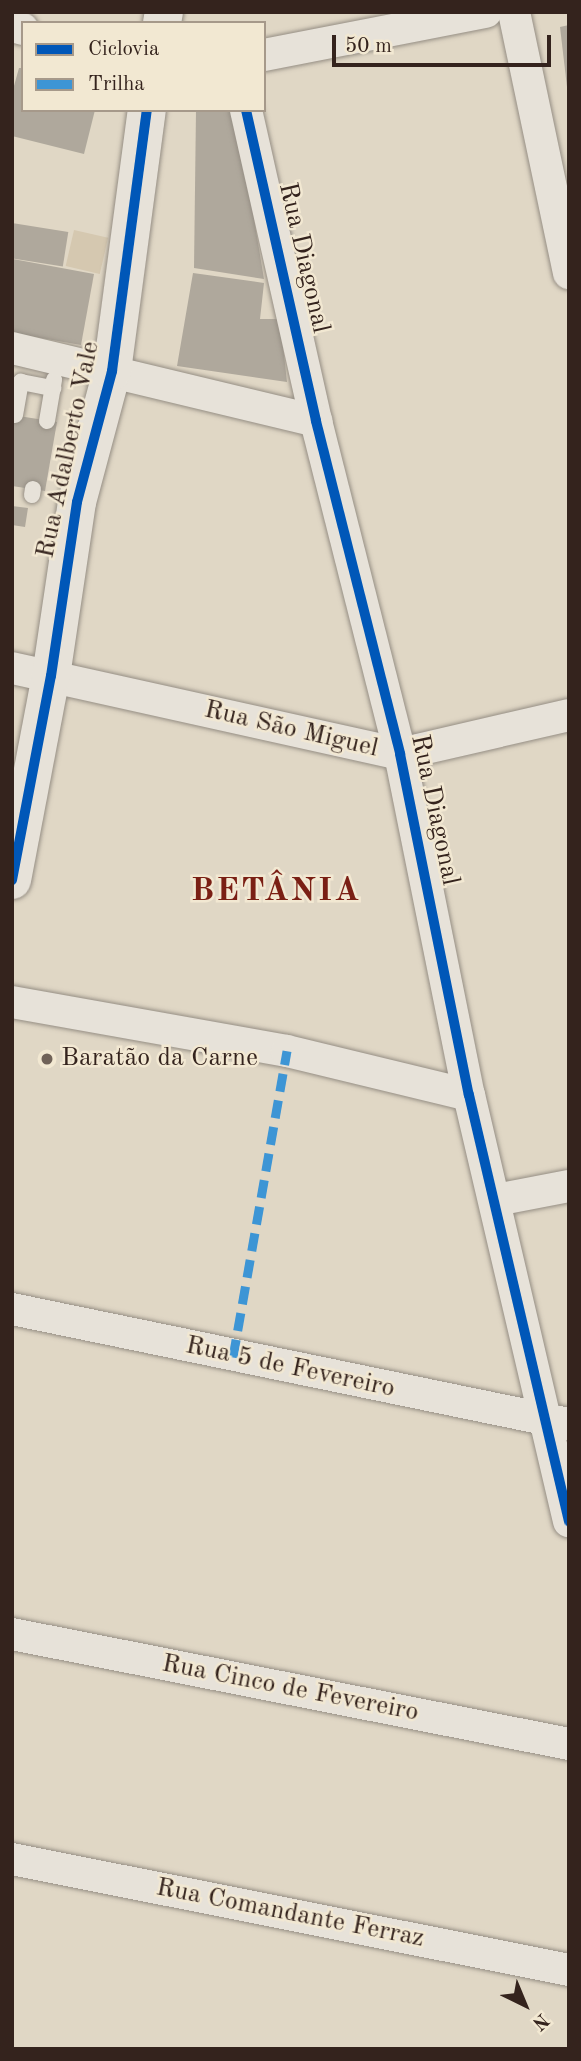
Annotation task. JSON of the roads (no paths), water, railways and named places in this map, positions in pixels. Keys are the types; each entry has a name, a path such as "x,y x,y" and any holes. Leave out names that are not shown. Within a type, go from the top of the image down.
{"street":[{"path":"266,55 486,12"},
{"path":"514,12 563,222 569,273"},
{"name":"Rua Adalberto Vale","path":"12,880 51,676 77,502 112,371 147,112"},
{"name":"Rua Diagonal","path":"246,112 316,421 400,754 469,1095 556,1422 569,1521"},
{"path":"12,348 316,421"},
{"name":"Rua São Miguel","path":"12,668 400,754 569,715"},
{"path":"12,1002 287,1051 469,1095"},
{"path":"496,1200 569,1186"},
{"name":"Rua 5 de Fevereiro","path":"12,1309 556,1422"},
{"name":"Rua Cinco de Fevereiro","path":"12,1634 569,1744"},
{"name":"Rua Comandante Ferraz","path":"12,1859 569,1969"}],"lane":[{"path":"47,421 57,357"},
{"path":"15,415 17,381 53,388"}],"place":[{"name":"Baratão da Carne","path":"47,1059"}],"district":[{"name":"BETÂNIA","path":"276,892"}]}
